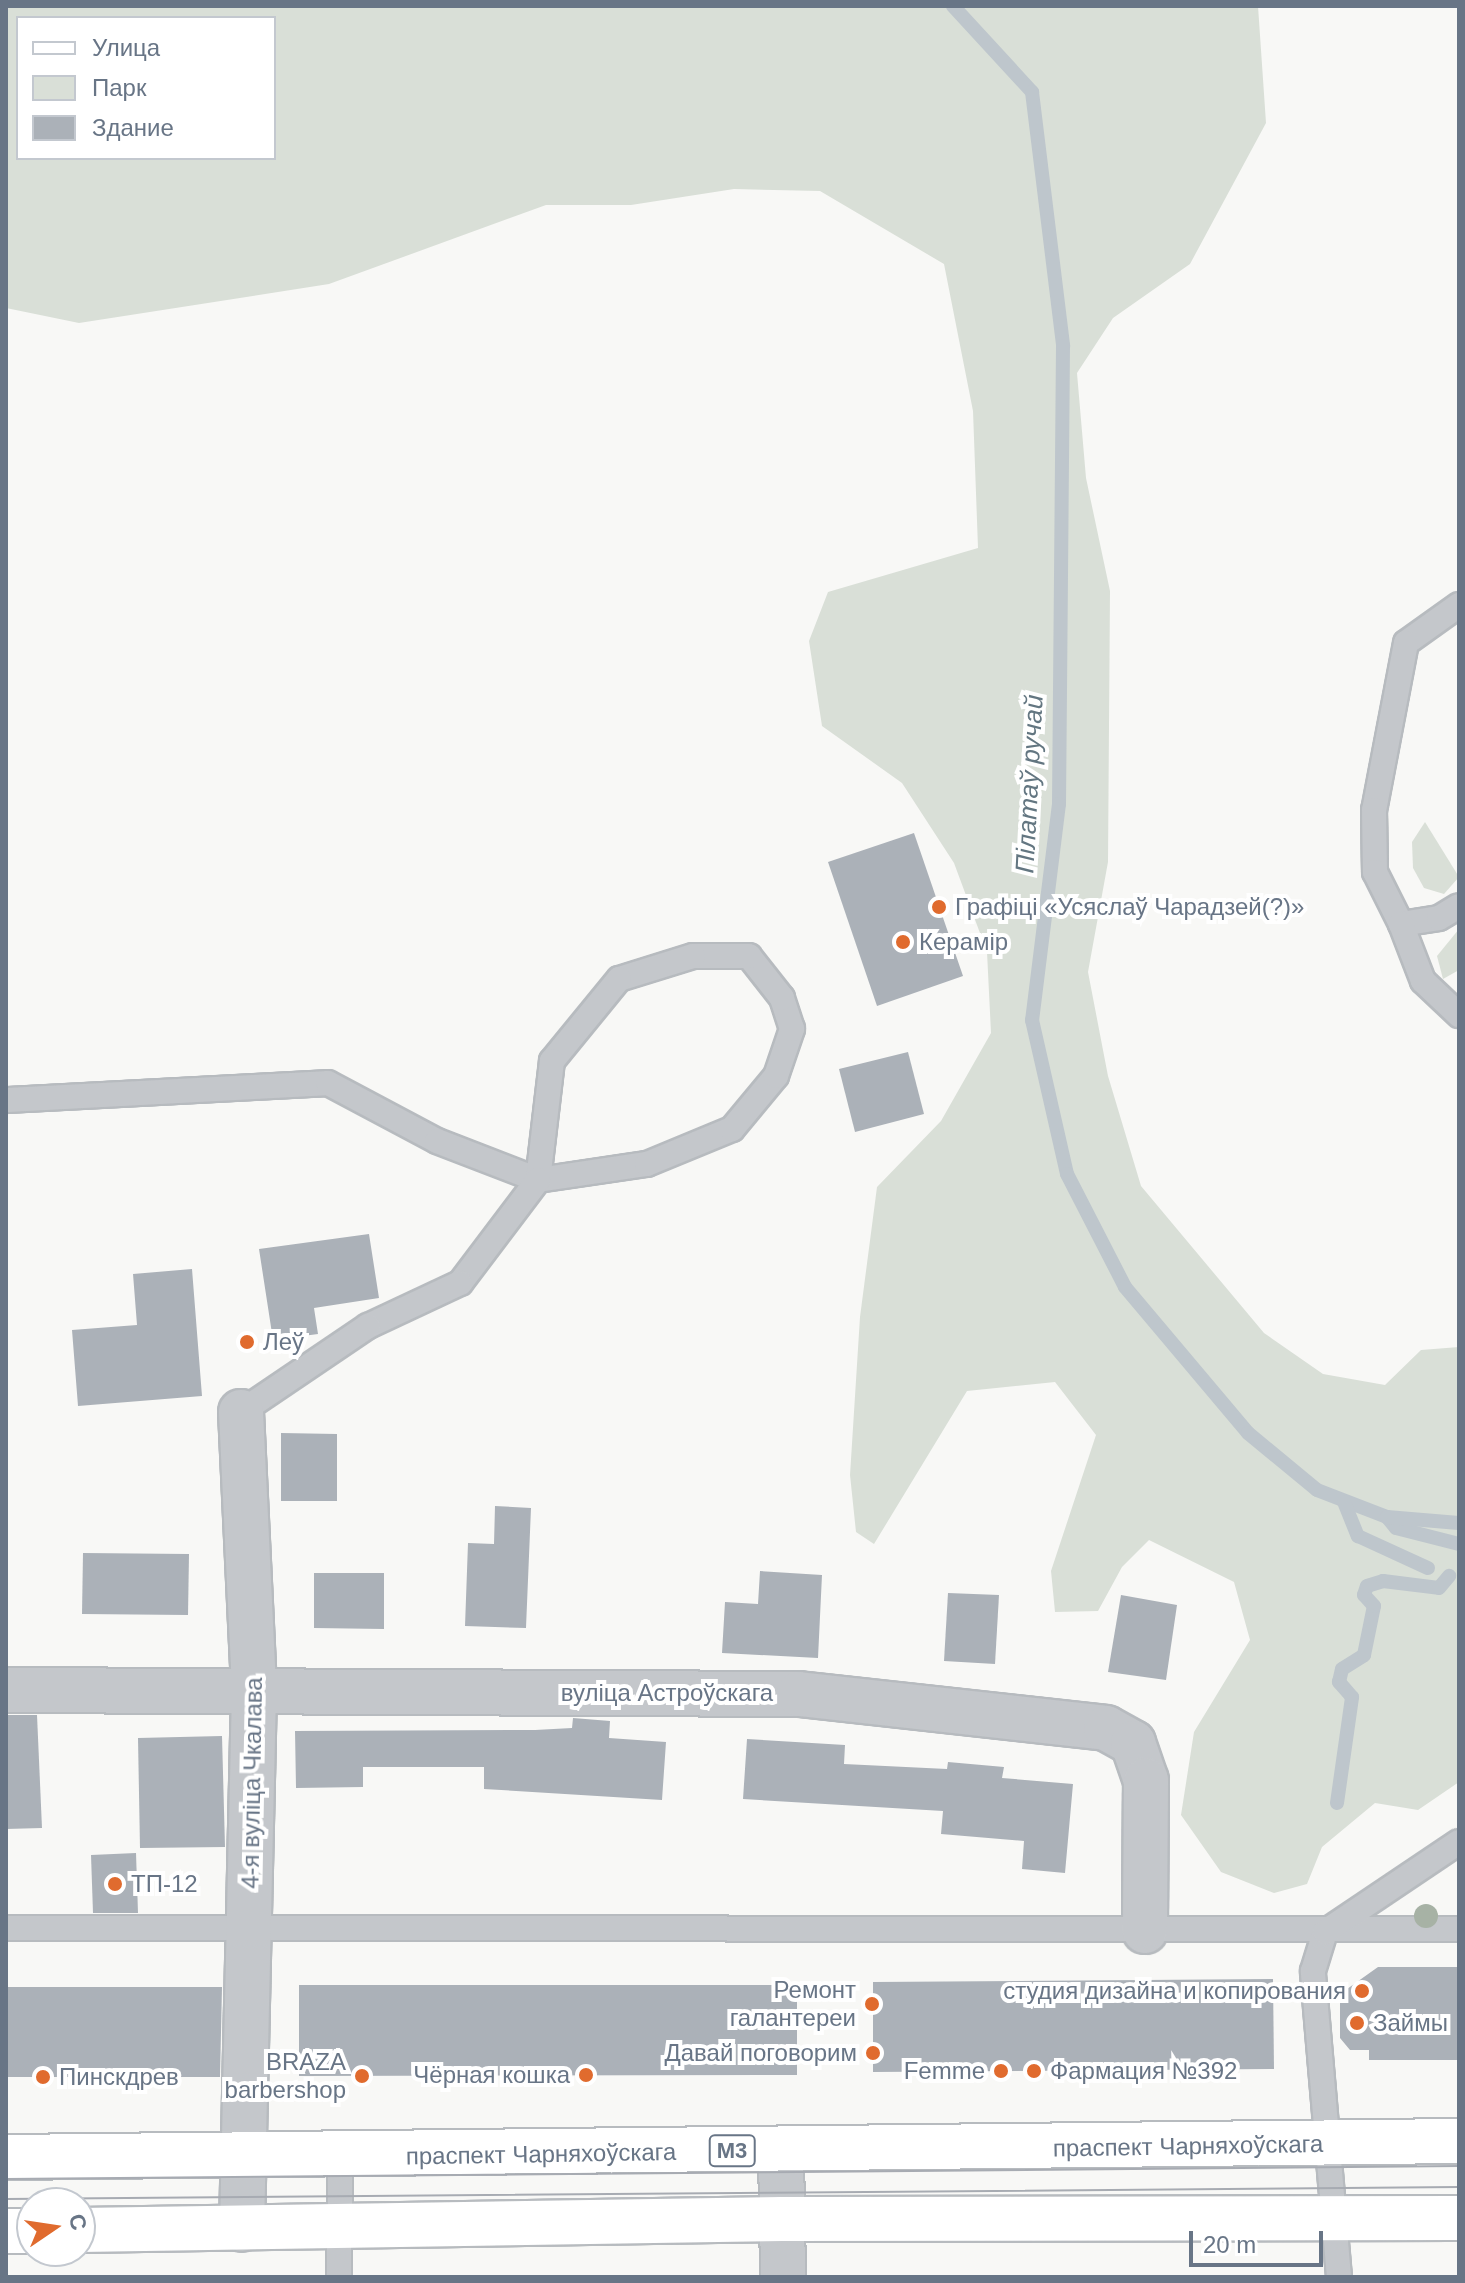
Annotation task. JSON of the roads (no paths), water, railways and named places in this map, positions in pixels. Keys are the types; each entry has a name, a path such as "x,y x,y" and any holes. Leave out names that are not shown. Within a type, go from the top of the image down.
{"main road":[{"name":"праспект Чарняхоўскага","path":"6,2157 340,2157 1459,2141"},
{"path":"96,2230 782,2219 1459,2218"}],"street":[{"name":"4-я вуліца Чкалава","path":"241,1412 254,1691 242,2229"},
{"name":"вуліца Астроўскага","path":"6,1690 799,1694 1106,1728 1133,1743 1146,1780 1145,1931"},
{"path":"781,2150 783,2277"}],"lane":[{"path":"1459,605 1406,643 1374,810 1375,872 1401,924 1423,981 1459,1015"},
{"path":"1401,924 1439,918 1459,906"},
{"path":"6,1100 328,1083 437,1141 538,1180 647,1164 732,1129 776,1076 792,1029 782,998 749,956 693,956 619,979 552,1061 538,1180 460,1283 368,1326 241,1412"},
{"path":"1339,2277 1313,1971 1325,1932 1459,1842"},
{"path":"6,1928 250,1924 1325,1932 1459,1929"},
{"path":"339,2277 340,2157"}],"waterway":[{"name":"Пілатаў ручай","path":"953,6 1032,92 1063,346 1059,804 1032,1020 1067,1174 1125,1287 1248,1433 1317,1490 1387,1517 1396,1528 1459,1544"},
{"path":"1344,1502 1358,1536 1428,1568"},
{"path":"1387,1517 1459,1523"},
{"path":"1337,1803 1352,1697 1339,1682 1342,1669 1364,1655 1374,1606 1364,1595 1367,1586 1383,1581 1439,1588 1449,1576"}],"tram line":[{"path":"6,2179 1459,2166"},
{"path":"6,2199 1459,2187"}],"place":[{"name":"Графіці «Усяслаў Чарадзей(?)»","path":"939,907"},
{"name":"Керамір","path":"903,942"},
{"name":"Леў","path":"247,1342"},
{"name":"ТП-12","path":"115,1884"},
{"name":"студия дизайна и копирования","path":"1362,1991"},
{"name":"Ремонт галантереи","path":"872,2004"},
{"name":"Займы","path":"1357,2023"},
{"name":"Давай поговорим","path":"873,2053"},
{"name":"Femme","path":"1001,2071"},
{"name":"Фармация №392","path":"1034,2071"},
{"name":"Чёрная кошка","path":"586,2075"},
{"name":"BRAZA barbershop","path":"362,2076"},
{"name":"Пинскдрев","path":"43,2077"}]}
